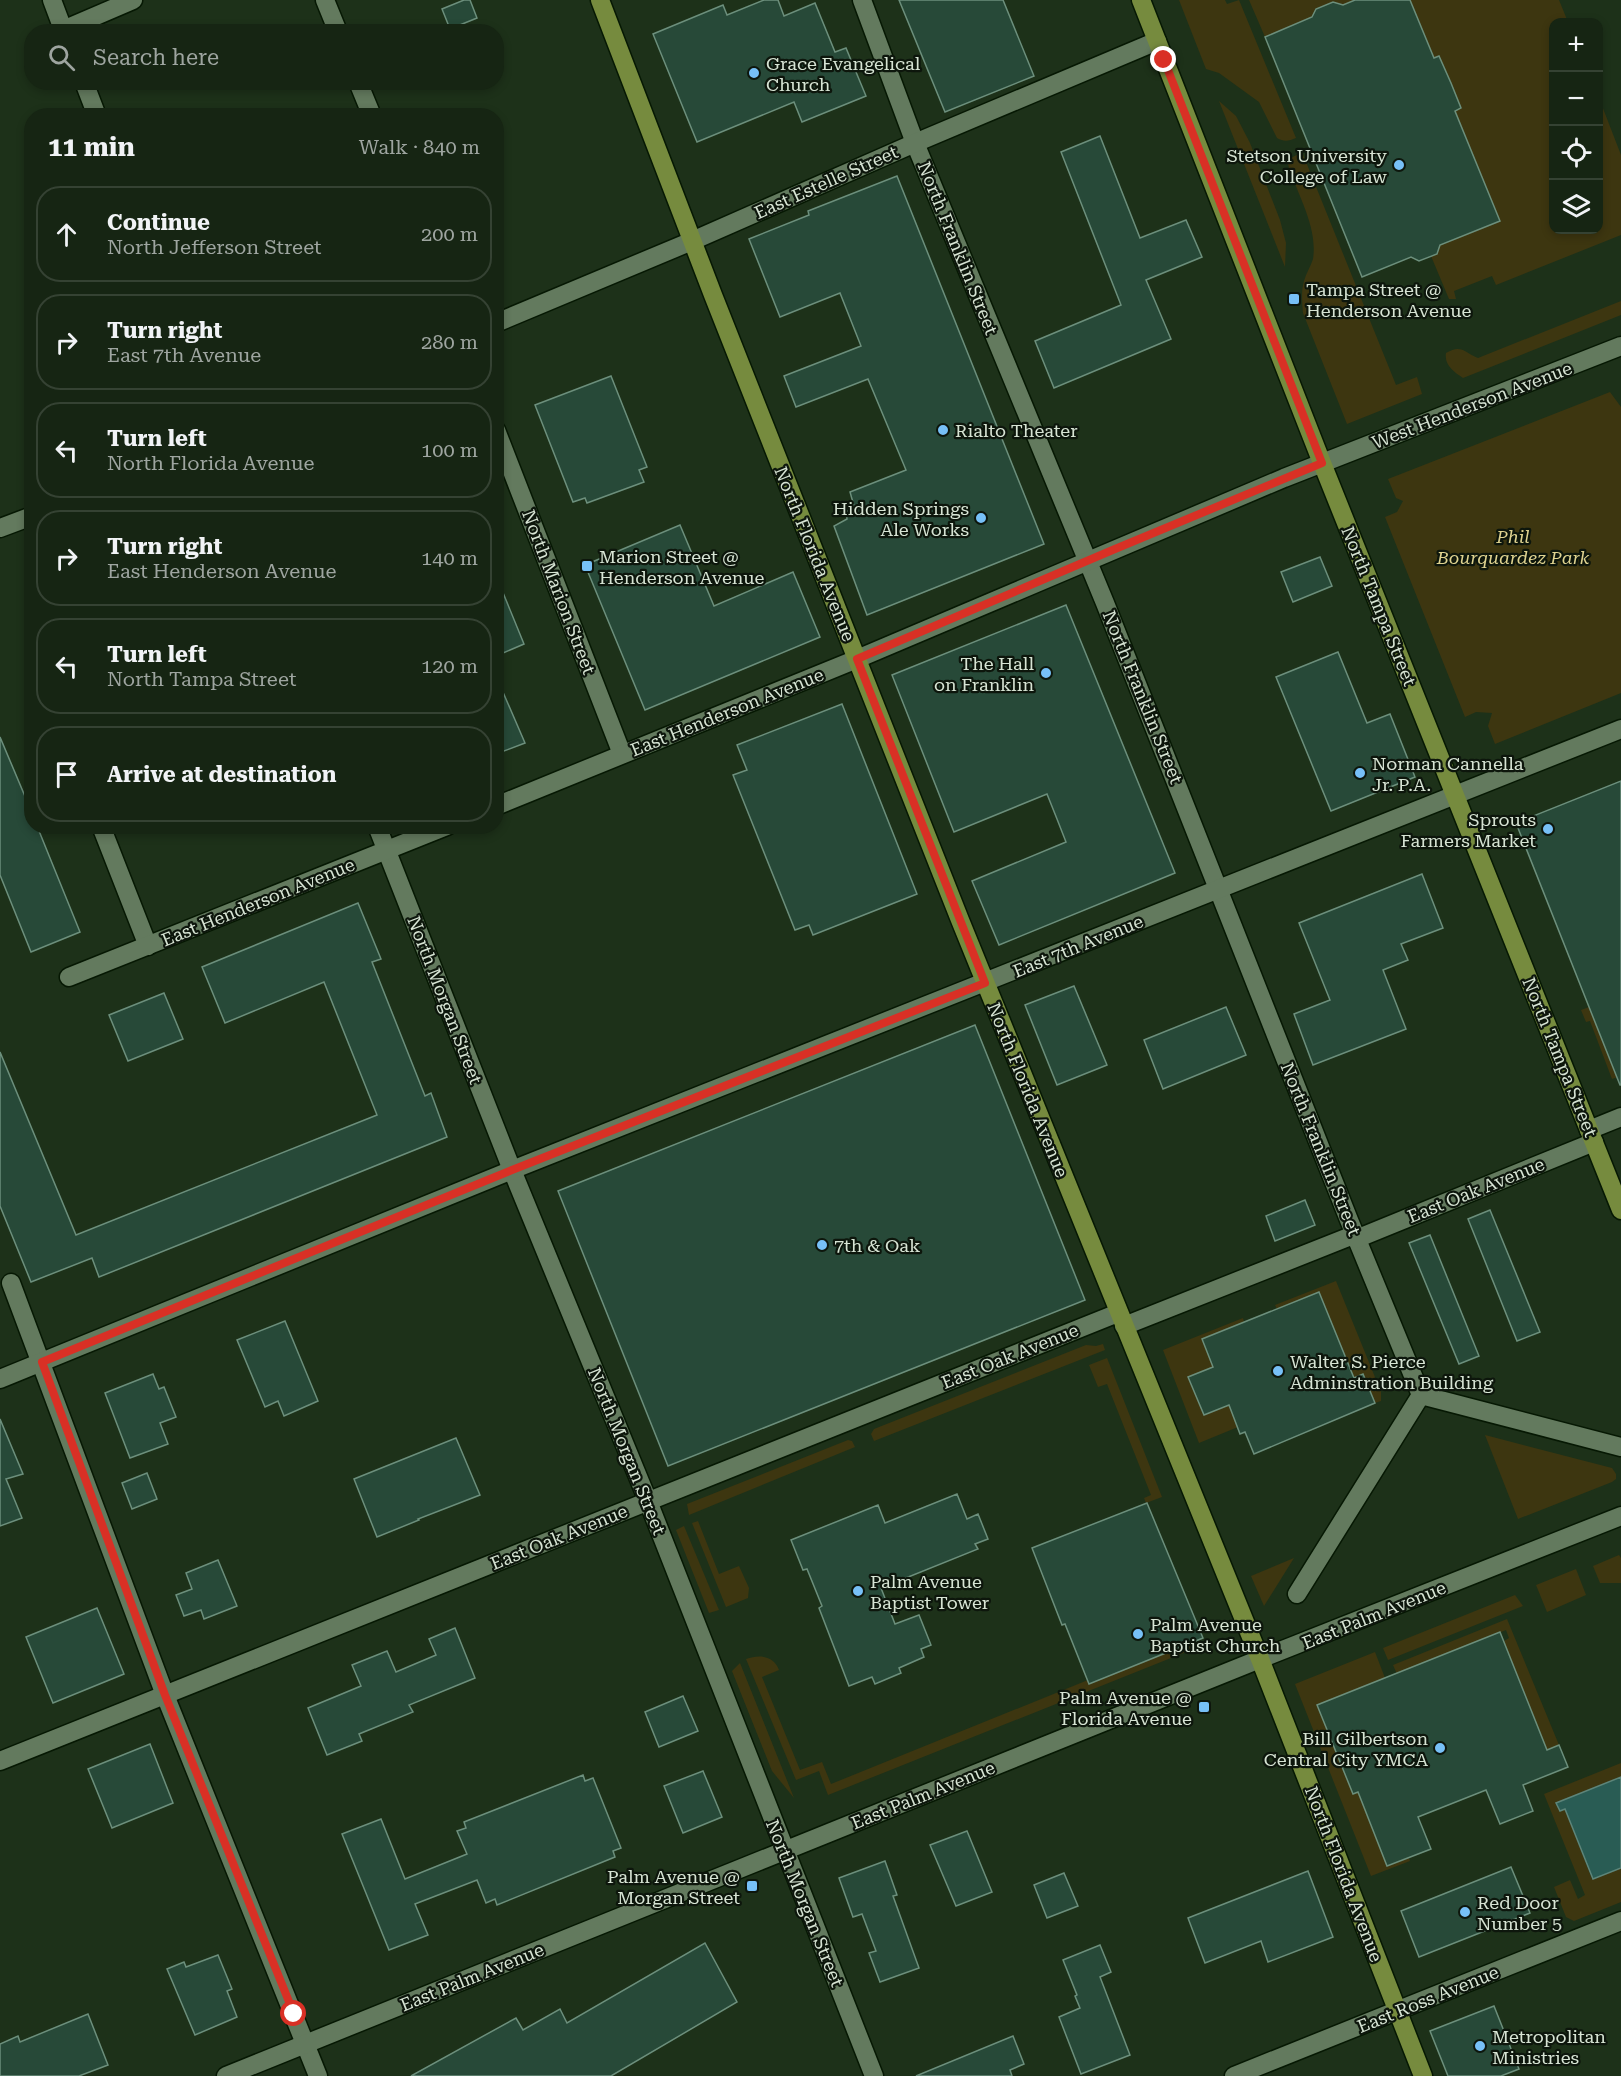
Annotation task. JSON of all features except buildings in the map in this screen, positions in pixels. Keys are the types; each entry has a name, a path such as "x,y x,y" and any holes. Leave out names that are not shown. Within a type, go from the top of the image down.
{"main road":[{"name":"North Florida Avenue","path":"600,0 692,241 985,983 1260,1659 1423,2076"},
{"name":"North Tampa Street","path":"1141,0 1322,463 1621,1210"}],"street":[{"path":"52,0 61,24"},
{"path":"80,24 133,0"},
{"path":"325,0 335,24"},
{"name":"North Franklin Street","path":"862,0 915,143 1087,560 1356,1239 1421,1395"},
{"name":"East Estelle Street","path":"504,320 1157,41"},
{"path":"87,90 94,108"},
{"path":"361,90 369,108"},
{"name":"West Henderson Avenue","path":"1322,463 1621,346"},
{"name":"North Marion Street","path":"504,451 622,754"},
{"name":"East Henderson Avenue","path":"504,803 857,659 1087,560 1322,463"},
{"path":"0,528 24,519"},
{"name":"East 7th Avenue","path":"0,1379 512,1170 1219,891 1621,729"},
{"path":"104,834 148,946"},
{"name":"North Morgan Street","path":"380,834 512,1170 648,1501 874,2076"},
{"name":"East Henderson Avenue","path":"69,977 428,834"},
{"name":"East Oak Avenue","path":"0,1761 648,1501 1121,1319 1351,1236 1356,1239 1592,1136 1621,1117"},
{"path":"11,1283 165,1695 318,2076"},
{"path":"1297,1594 1421,1395 1621,1448"},
{"name":"East Palm Avenue","path":"225,2076 1621,1516"},
{"name":"East Ross Avenue","path":"1234,2076 1621,1921"}],"green space":[{"path":"1179,0 1225,0 1227,4 1239,0 1296,138 1286,141 1277,138 1259,102 1219,73 1206,69"},
{"path":"1249,0 1355,0 1343,5 1333,2 1316,9 1312,17 1265,37"},
{"path":"1410,0 1559,0 1566,18 1549,18 1549,234 1603,234 1603,108 1621,155 1621,235 1496,285 1492,276 1454,291 1456,299 1449,299 1431,256 1437,254 1440,245 1500,221 1455,111 1451,83 1439,56 1434,58"},
{"path":"1219,101 1236,116 1250,143 1280,220 1286,243 1285,267"},
{"path":"1302,152 1396,385 1417,377 1422,394 1347,424 1303,313 1303,285 1313,259 1314,247 1310,223 1288,164 1291,158"},
{"path":"1621,301 1621,315 1463,378 1448,365 1446,353 1451,350 1459,349 1478,358"},
{"name":"Phil Bourquardez Park","path":"1610,392 1621,407 1621,693 1495,744 1488,726 1492,713 1476,712 1465,717 1385,517 1397,512 1403,501 1396,498 1388,479"},
{"path":"1589,1007 1614,1071 1621,1076 1612,1079 1590,1021 1586,1022 1581,1010"},
{"path":"1336,1281 1381,1392 1381,1401 1375,1403 1363,1374 1354,1378 1319,1292 1277,1309 1275,1305"},
{"path":"1243,1318 1244,1322 1202,1339 1213,1367 1189,1378 1204,1415 1229,1405 1238,1427 1199,1443 1163,1350"},
{"path":"1103,1344 1105,1350 874,1441 871,1434 874,1429 1086,1345"},
{"path":"1107,1358 1162,1497 1146,1503 1144,1498 1151,1495 1107,1384 1098,1387 1089,1365"},
{"path":"1485,1435 1612,1468 1616,1479 1518,1519"},
{"path":"848,1440 852,1441 855,1447 689,1515 687,1504"},
{"path":"698,1521 719,1574 739,1566 749,1588 748,1598 726,1607 692,1523"},
{"path":"684,1526 719,1610 709,1613 676,1530"},
{"path":"1619,1555 1621,1583 1600,1583 1593,1566"},
{"path":"1294,1558 1264,1606 1251,1576"},
{"path":"1576,1569 1586,1595 1547,1612 1536,1585"},
{"path":"1515,1595 1523,1606 1388,1660 1383,1648"},
{"path":"1507,1619 1559,1745 1547,1750 1504,1641 1509,1638 1506,1630 1397,1674 1393,1665"},
{"path":"1188,1643 1191,1650 828,1795 819,1771 796,1780 746,1659 766,1657 777,1665 779,1670 762,1677 800,1770 822,1762 831,1784 1088,1680"},
{"path":"1375,1652 1385,1678 1317,1705 1353,1794 1362,1791 1361,1800 1387,1866 1409,1858 1410,1861 1371,1876 1295,1684"},
{"path":"740,1663 794,1798 772,1771 732,1671"},
{"path":"1621,1763 1621,1777 1556,1803 1565,1809 1592,1879 1621,1868 1621,1902 1574,1921 1566,1917 1554,1887 1570,1880 1578,1899 1585,1895 1544,1794"}],"water":[{"path":"1621,1777 1621,1868 1593,1879 1565,1809 1560,1811 1556,1803"}],"place":[{"name":"Grace Evangelical Church","path":"754,73"},
{"name":"Stetson University College of Law","path":"1399,165"},
{"name":"Tampa Street @ Henderson Avenue","path":"1294,299"},
{"name":"Rialto Theater","path":"943,430"},
{"name":"Hidden Springs Ale Works","path":"981,518"},
{"name":"Marion Street @ Henderson Avenue","path":"587,566"},
{"name":"The Hall on Franklin","path":"1046,673"},
{"name":"Norman Cannella Jr. P.A.","path":"1360,773"},
{"name":"Sprouts Farmers Market","path":"1548,829"},
{"name":"7th & Oak","path":"822,1245"},
{"name":"Walter S. Pierce Adminstration Building","path":"1278,1371"},
{"name":"Palm Avenue Baptist Tower","path":"858,1591"},
{"name":"Palm Avenue Baptist Church","path":"1138,1634"},
{"name":"Palm Avenue @ Florida Avenue","path":"1204,1707"},
{"name":"Bill Gilbertson Central City YMCA","path":"1440,1748"},
{"name":"Palm Avenue @ Morgan Street","path":"752,1886"},
{"name":"Red Door Number 5","path":"1465,1912"},
{"name":"Metropolitan Ministries","path":"1480,2046"}],"route":[{"path":"294,2014 165,1695 42,1362 512,1170 985,983 857,659 1322,463 1164,60"}]}
